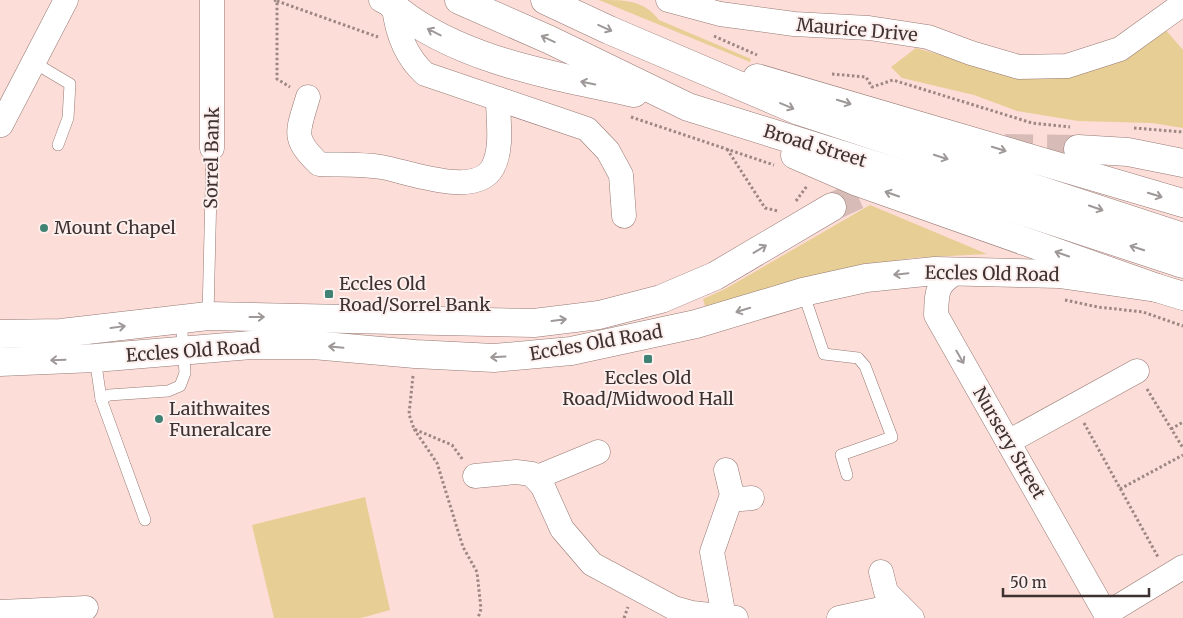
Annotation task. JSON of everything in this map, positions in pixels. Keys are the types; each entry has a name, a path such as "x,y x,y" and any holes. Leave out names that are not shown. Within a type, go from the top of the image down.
{"main road":[{"name":"Broad Street","path":"459,0 550,40 679,104 967,193 1183,264"},
{"name":"Broad Street","path":"545,0 608,30 799,111 1183,237"},
{"path":"391,12 471,50 548,75 679,104 855,181 1157,288"},
{"path":"662,52 812,93 1183,204"},
{"path":"1076,138 1128,152 1183,163"},
{"name":"Eccles Old Road","path":"0,334 61,333 208,316 534,323 599,315 662,299 715,276 832,208"},
{"name":"Eccles Old Road","path":"0,362 95,358 183,349 251,345 312,345 415,354 494,358 571,351 696,324 802,292 866,278 935,271 1059,274 1157,288 1183,296"},
{"path":"415,354 418,322"}],"street":[{"path":"1,124 66,0"},
{"name":"Sorrel Bank","path":"212,0 212,148"},
{"name":"Maurice Drive","path":"668,0 720,14 794,24 869,28 928,37 971,53 1019,67 1067,66 1120,49 1177,8"},
{"path":"391,12 413,63 425,74 587,129 608,151 620,175 624,216"},
{"path":"308,97 299,129 299,138 303,148 319,164 380,167 438,181 477,181 492,169 498,152 498,99"},
{"name":"Nursery Street","path":"958,271 943,280 937,288 936,315 1107,616"},
{"path":"1008,442 1137,371"},
{"path":"535,478 598,452"},
{"path":"475,476 516,472 532,474 542,487 562,529 592,564 674,608 692,613 730,617 712,552 742,496 726,470"},
{"path":"1107,616 1176,571"},
{"path":"881,572 886,592 906,612"},
{"path":"0,612 86,608"},
{"path":"840,618 906,612"}],"lane":[{"path":"33,62 70,84 68,118 58,145"},
{"name":"Sorrel Bank","path":"208,316 212,148"},
{"path":"802,292 824,354 858,358 865,366 892,437 841,455 847,475"},
{"path":"101,399 109,395 175,390 184,380 181,319"},
{"path":"95,358 101,399 145,520"}],"path":[{"path":"308,97 277,79 276,1 380,38 391,12"},
{"path":"711,35 763,58"},
{"path":"829,74 866,77 872,87 892,80 1076,138"},
{"path":"1124,127 1183,132"},
{"path":"727,149 765,208 775,212 784,210"},
{"path":"790,206 807,185"},
{"path":"1063,300 1098,307 1142,312 1183,326"},
{"path":"415,354 409,414 414,429 437,463 463,547 477,572 481,609 478,618"},
{"path":"1137,371 1183,448"},
{"path":"1074,405 1120,489 1176,571"},
{"path":"1171,428 1183,422"},
{"path":"414,429 452,445 475,476"},
{"path":"1120,489 1183,455"}],"shaded area":[{"path":"599,0 633,2 647,8 659,20 751,59 750,62"},
{"path":"1164,28 1183,50 1183,128 1152,123 1078,121 1017,111 974,95 902,78 891,67 916,48 1014,76"},
{"path":"870,205 987,254 913,258 864,265 705,306 703,299 725,289"},
{"path":"365,497 390,610 361,618 274,618 252,525"}],"tunnel":[{"path":"1005,148 1078,149"},
{"path":"832,207 890,180"}],"place":[{"name":"Mount Chapel","path":"44,228"},
{"name":"Eccles Old Road/Sorrel Bank","path":"329,294"},
{"name":"Eccles Old Road/Midwood Hall","path":"648,359"},
{"name":"Laithwaites Funeralcare","path":"159,419"}]}
